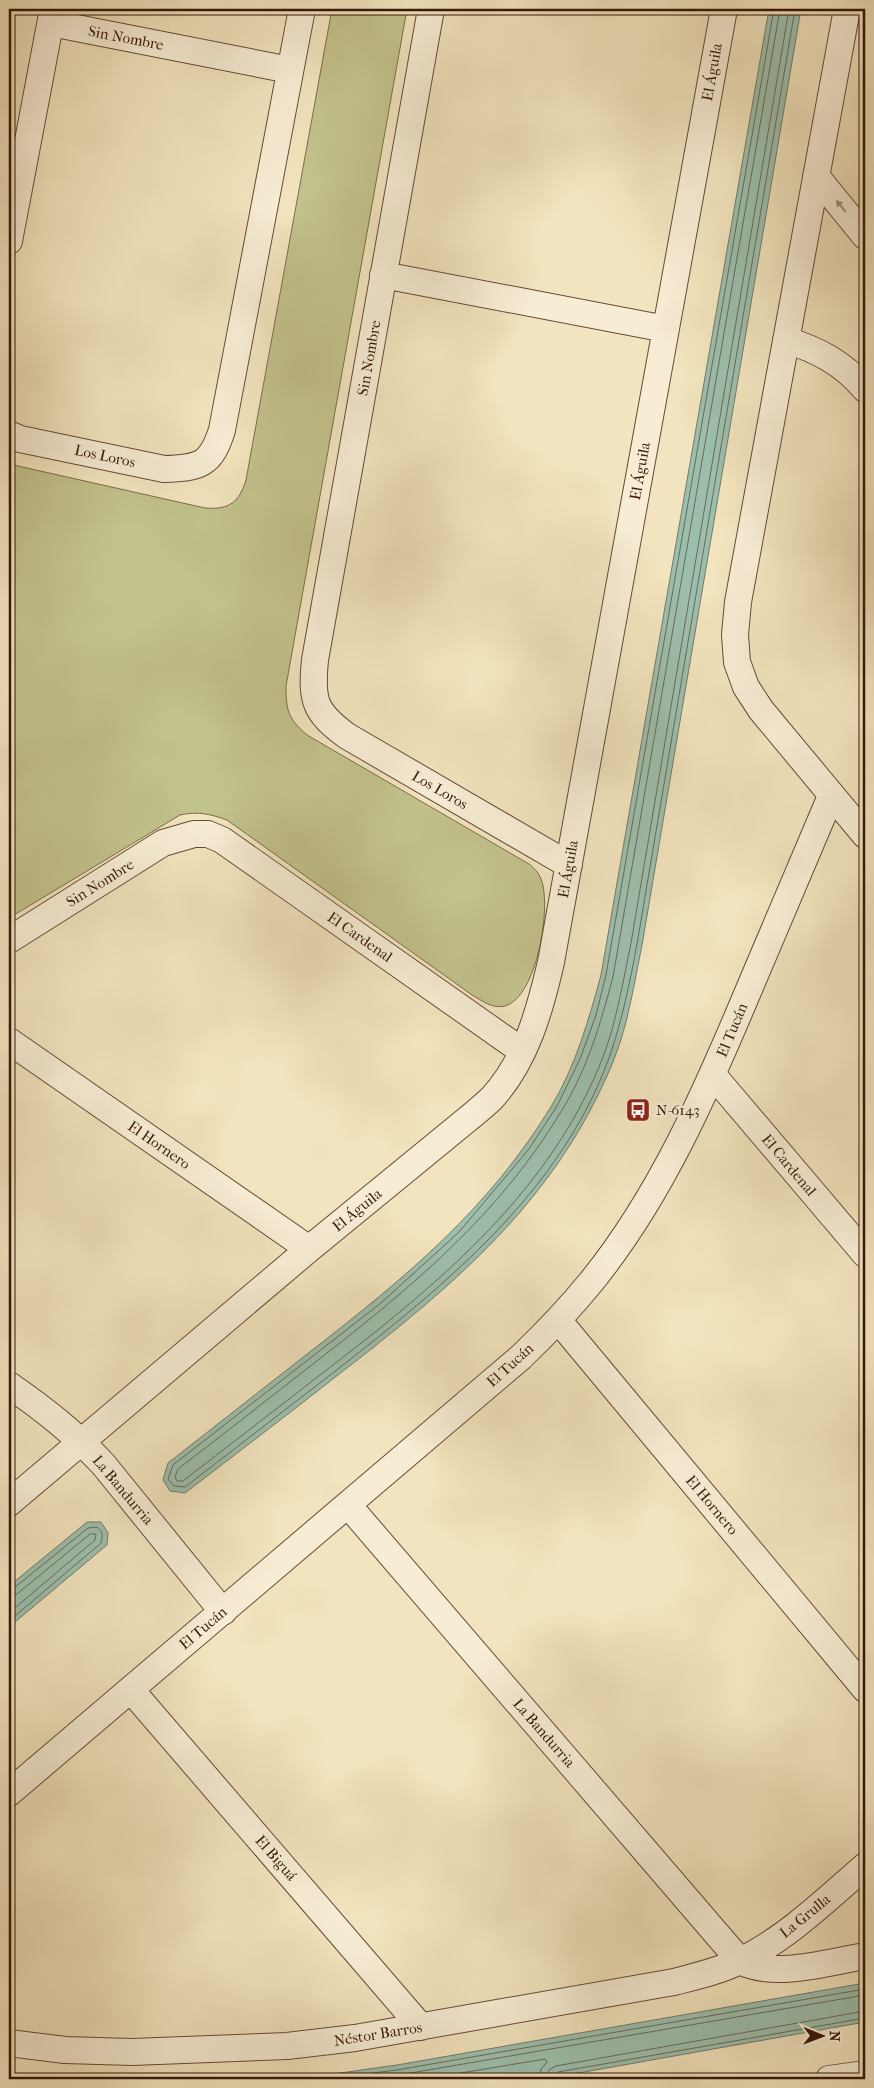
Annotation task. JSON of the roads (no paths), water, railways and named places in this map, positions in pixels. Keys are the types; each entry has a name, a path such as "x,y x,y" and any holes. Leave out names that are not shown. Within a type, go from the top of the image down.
{"street":[{"path":"290,70 302,9"},
{"name":"Sin Nombre","path":"317,707 313,686 315,660 431,9"},
{"name":"El Águila","path":"9,1503 309,1249 480,1108 492,1097 509,1074 522,1051 543,999 569,865 724,9"},
{"path":"847,9 738,602 735,635 737,662 746,687 761,710 865,835"},
{"name":"Sin Nombre","path":"9,241 52,16 290,70"},
{"name":"Los Loros","path":"9,434 20,439 164,469 185,468 202,463 216,448 222,430 290,70"},
{"path":"816,176 865,236"},
{"path":"383,275 666,329"},
{"path":"786,340 831,358 856,378 865,389"},
{"name":"Los Loros","path":"317,707 329,723 347,736 569,865"},
{"name":"El Tucán","path":"9,1793 521,1357 558,1320 592,1281 625,1235 658,1181 713,1075 831,796"},
{"name":"Sin Nombre","path":"9,940 163,843 180,836 194,834"},
{"name":"El Cardenal","path":"194,834 208,834 222,840 522,1051"},
{"name":"El Hornero","path":"9,1041 309,1249"},
{"name":"El Cardenal","path":"713,1075 865,1254"},
{"name":"El Hornero","path":"558,1320 865,1689"},
{"name":"La Bandurria","path":"9,1385 51,1415 82,1441 103,1464 222,1612"},
{"name":"La Bandurria","path":"348,1505 740,1961"},
{"name":"El Biguá","path":"130,1690 421,2027"},
{"name":"La Grulla","path":"740,1961 793,1927 865,1866"},
{"path":"740,1961 750,1966 773,1970 865,1956"},
{"name":"Néstor Barros","path":"9,2043 65,2050 132,2052 211,2051 286,2046 355,2038 674,1982 708,1974 740,1961"},
{"path":"829,2079 865,2074"}],"water":[{"path":"769,9 801,9 642,945 627,1019 613,1062 589,1112 562,1157 531,1199 461,1273 381,1341 185,1493 170,1491 163,1480 168,1463 380,1296 444,1239 473,1209 528,1142 561,1090 575,1058 587,1025 601,975"},
{"path":"87,1522 101,1522 108,1533 107,1545 9,1627 9,1586"},
{"path":"865,1983 865,2022 545,2079 253,2079 333,2074 397,2065"},
{"path":"9,2074 12,2074 69,2079 9,2079"}],"place":[{"name":"N-6143","path":"638,1110"}]}
